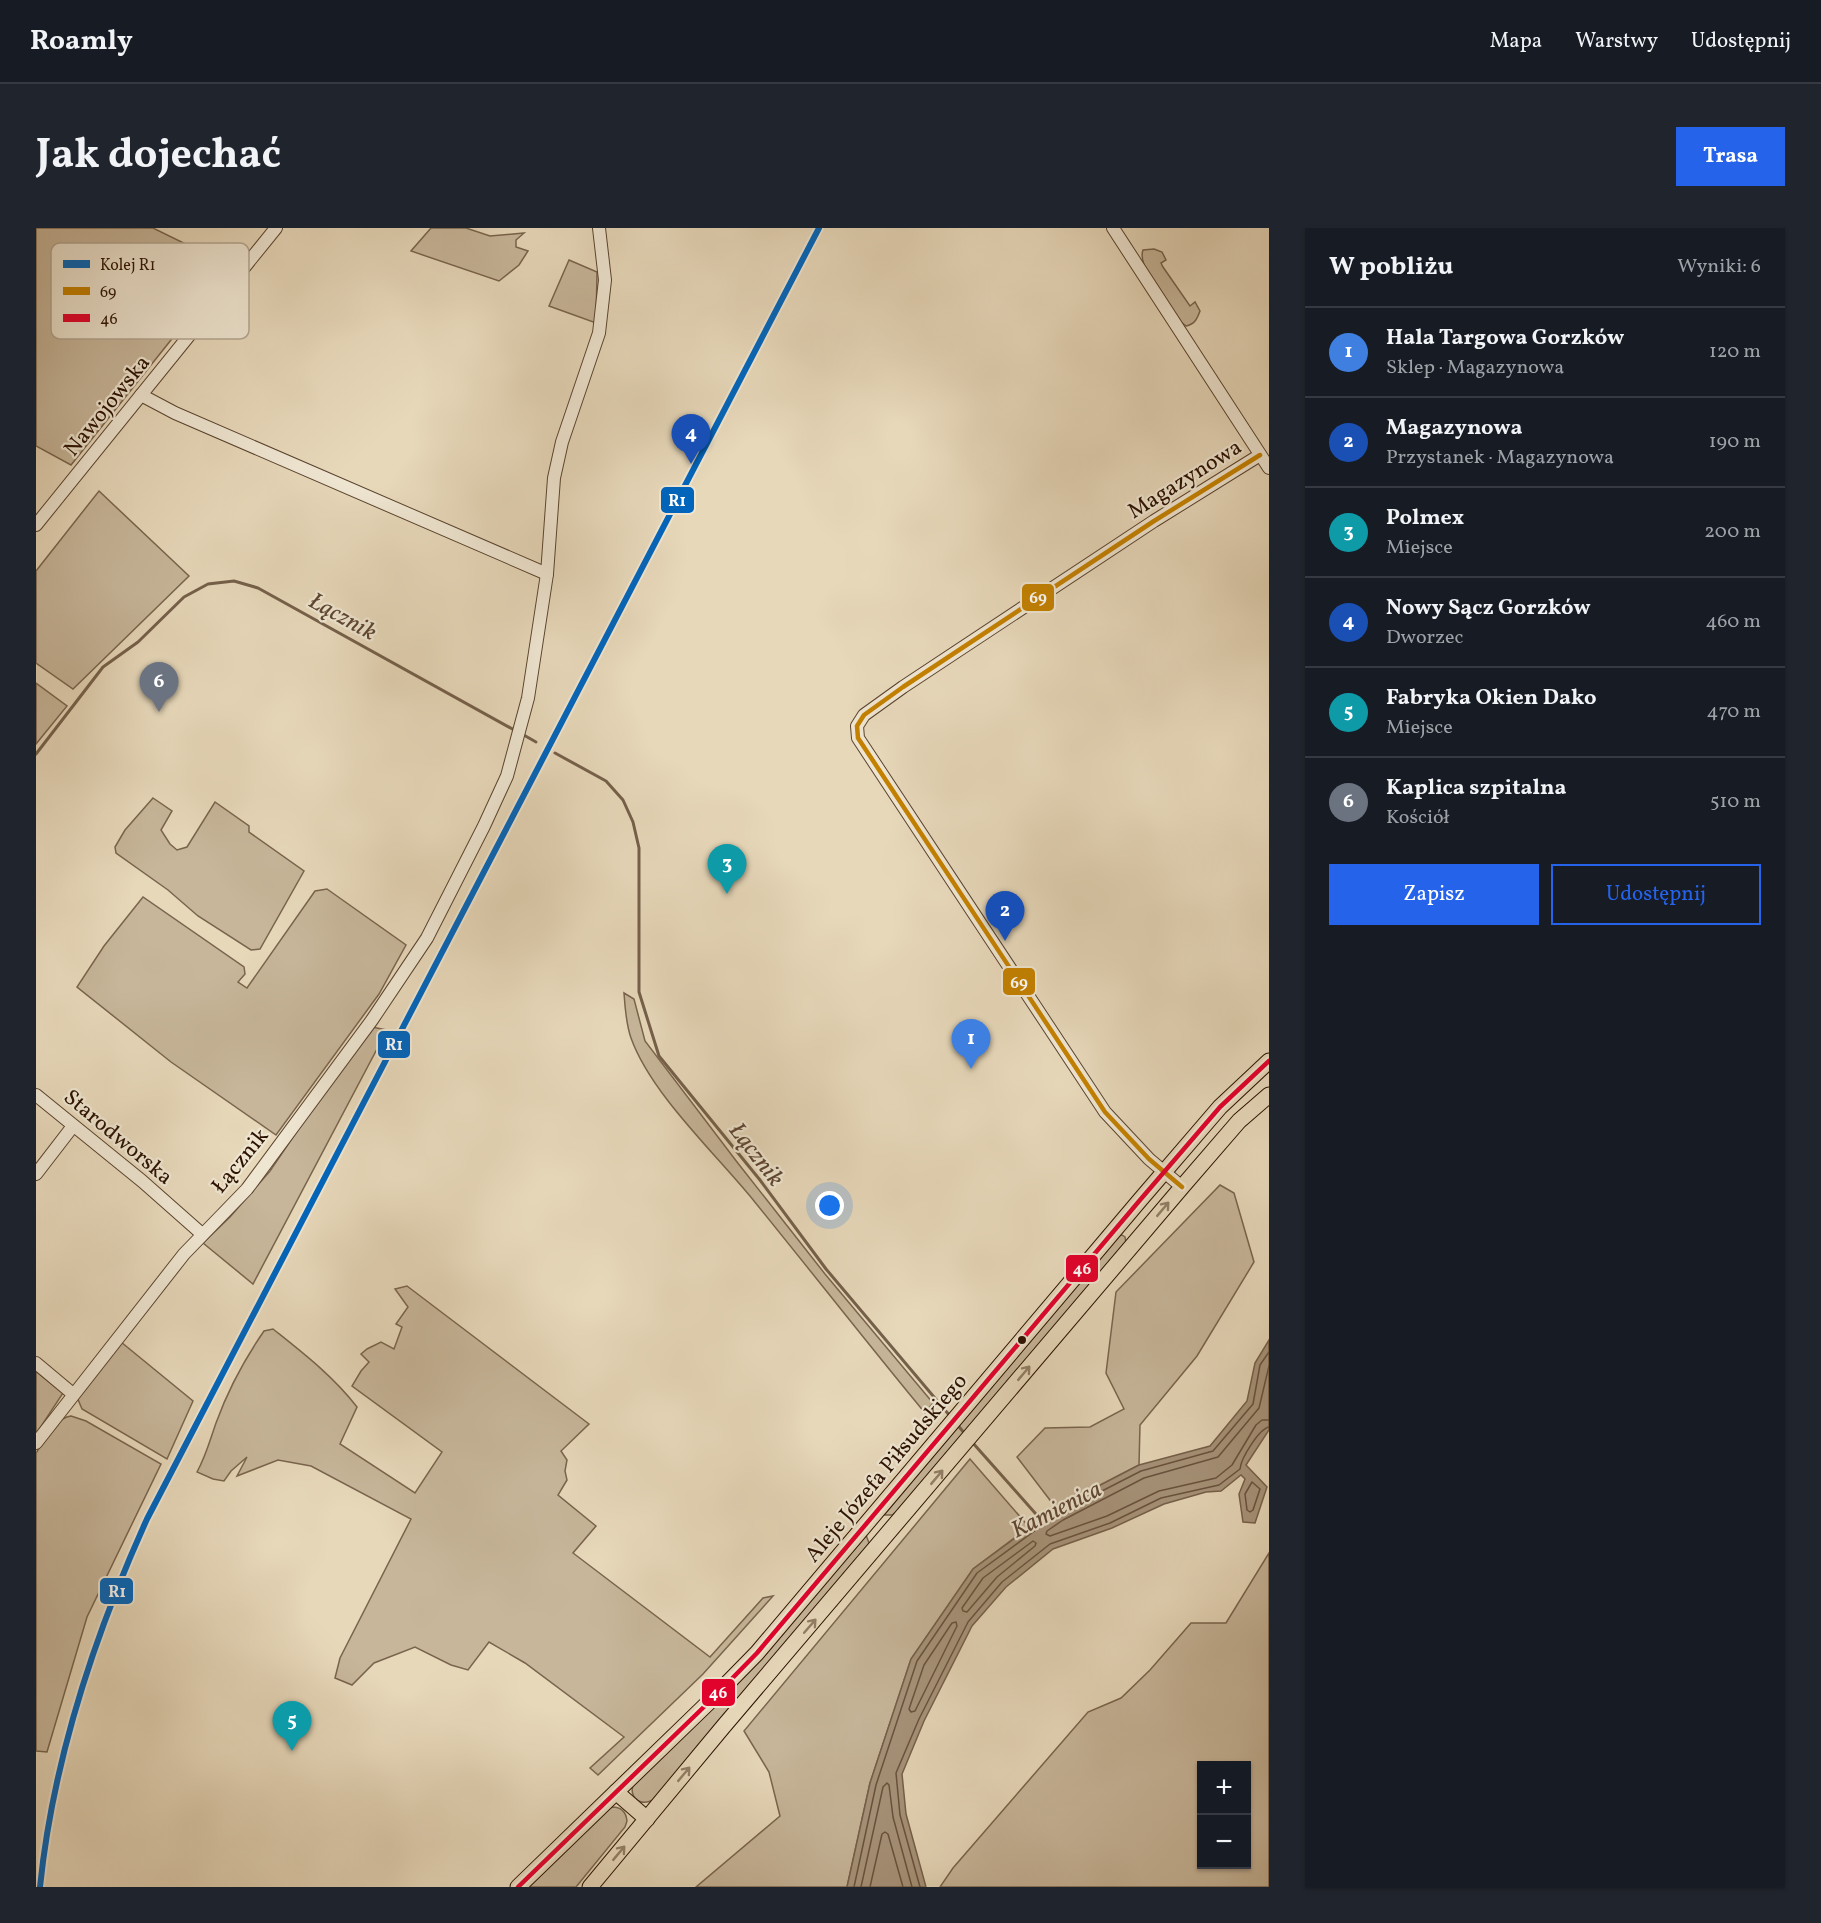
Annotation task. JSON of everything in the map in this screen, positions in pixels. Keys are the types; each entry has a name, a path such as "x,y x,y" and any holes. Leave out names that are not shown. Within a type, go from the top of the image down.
{"main road":[{"name":"Aleje Józefa Piłsudskiego","path":"518,1887 757,1653 1220,1107 1269,1060"},
{"name":"Aleje Józefa Piłsudskiego","path":"590,1887 1182,1187 1239,1121 1269,1095"},
{"path":"1123,1221 1140,1236"},
{"path":"616,1792 647,1819"}],"street":[{"name":"Nawojowska","path":"249,261 276,228"},
{"name":"Łącznik","path":"36,1443 202,1234 247,1189 372,1020 427,938 484,826 507,776 528,698 547,574 556,469 562,442 598,337 605,280 599,228"},
{"path":"1113,228 1269,468"},
{"name":"Nawojowska","path":"36,525 186,339"},
{"path":"141,395 214,430 547,574"},
{"name":"Magazynowa","path":"1182,1187 1164,1173 1105,1112 858,738 857,726 864,715 903,687 1154,521 1260,455"},
{"name":"Starodworska","path":"36,1095 142,1181 202,1234"},
{"path":"36,1174 73,1126"},
{"path":"36,1363 73,1394"}],"shaded area":[{"path":"36,228 153,228 184,243 51,243 51,339 172,339 71,465 36,446"},
{"path":"431,228 466,228 490,236 524,233 516,240 516,247 528,251 519,265 499,281 411,251"},
{"path":"1154,249 1162,252 1166,260 1161,263 1163,267 1190,306 1195,302 1200,311 1192,324 1186,326 1181,322 1149,276 1142,257 1143,250"},
{"path":"569,260 597,272 596,323 549,306"},
{"path":"99,491 189,576 73,689 36,663 36,571"},
{"path":"36,683 67,706 36,744"},
{"path":"153,798 172,811 161,830 177,850 187,847 215,802 249,826 249,832 304,871 260,949 251,950 198,916 168,890 116,853 115,847 125,830"},
{"path":"327,889 406,945 379,994 276,1135 171,1062 77,987 104,946 143,897 244,967 245,974 238,982 247,988 315,891"},
{"path":"624,993 634,999 645,1041 825,1274 933,1403 925,1413 653,1080 631,1038"},
{"path":"372,1027 387,1030 253,1284 203,1243 230,1217 270,1171 327,1087"},
{"path":"1220,1185 1234,1193 1254,1262 1197,1356 1140,1425 1139,1465 1056,1508 1017,1457 1045,1428 1090,1427 1124,1409 1106,1373 1116,1292"},
{"path":"1122,1235 1126,1243 899,1510 892,1515 884,1515 1119,1236"},
{"path":"407,1286 589,1424 561,1451 567,1460 565,1471 567,1480 558,1495 596,1526 573,1553 710,1657 763,1598 773,1596 703,1674 598,1775 590,1768 624,1737 525,1663 489,1642 468,1670 451,1665 415,1647 374,1663 352,1685 335,1678 340,1658 411,1519 311,1466 278,1460 237,1476 247,1457 231,1471 224,1481 197,1472 237,1375 264,1331 273,1329 328,1375 357,1407 340,1444 415,1493 442,1452 352,1386 369,1362 361,1354 381,1342 394,1349 402,1327 396,1324 408,1307 395,1289"},
{"path":"121,1342 193,1401 167,1459 82,1409 77,1397"},
{"path":"36,1371 63,1393 36,1434"},
{"path":"71,1416 86,1421 161,1464 87,1617 47,1752 36,1751 36,1453 55,1425"},
{"path":"970,1459 1029,1527 973,1569 911,1659 870,1783 847,1887 696,1887 780,1816 769,1772 744,1731"},
{"path":"866,1535 869,1543 867,1548 653,1800 643,1802 636,1799 632,1792 634,1782"},
{"path":"1269,1553 1269,1887 940,1887 953,1868 1088,1712 1121,1698 1150,1670 1191,1623 1226,1623"},
{"path":"612,1807 624,1812 627,1821 625,1827 576,1887 526,1887 602,1813"}],"water":[{"name":"Kamienica","path":"1269,1340 1269,1430 1246,1465 1267,1487 1255,1523 1243,1522 1239,1494 1245,1479 1241,1475 1221,1491 1206,1492 1164,1504 1112,1528 1053,1549 1006,1587 972,1626 924,1721 902,1774 906,1814 926,1887 847,1887 870,1783 911,1659 973,1569 1056,1508 1139,1465 1210,1446 1247,1401 1255,1363"}],"waterway":[{"name":"Łącznik","path":"36,754 103,667 138,642 184,597 208,584 234,581 258,588 516,731"},
{"name":"Łącznik","path":"522,734 536,742"},
{"name":"Łącznik","path":"555,753 606,781 623,800 633,822 639,848 639,992 659,1056 760,1180 826,1269 950,1416"},
{"name":"Łącznik","path":"956,1423 965,1434"},
{"name":"Łącznik","path":"972,1442 1043,1522"}],"rail line":[{"name":"R1","path":"40,1887 55,1792 78,1699 110,1608 147,1519 819,228"}],"transit line":[{"name":"69","path":"1182,1187 1149,1159 1105,1112 858,738 857,726 864,715 903,687 1154,521 1260,455"},
{"name":"46","path":"518,1887 757,1653 1220,1107 1269,1061"}],"place":[{"name":"Nowy Sącz Gorzków","path":"691,464"},
{"name":"Kaplica szpitalna","path":"159,712"},
{"name":"Polmex","path":"727,894"},
{"name":"Magazynowa","path":"1005,941"},
{"name":"Hala Targowa Gorzków","path":"971,1069"},
{"name":"Fabryka Okien Dako","path":"292,1751"}]}
